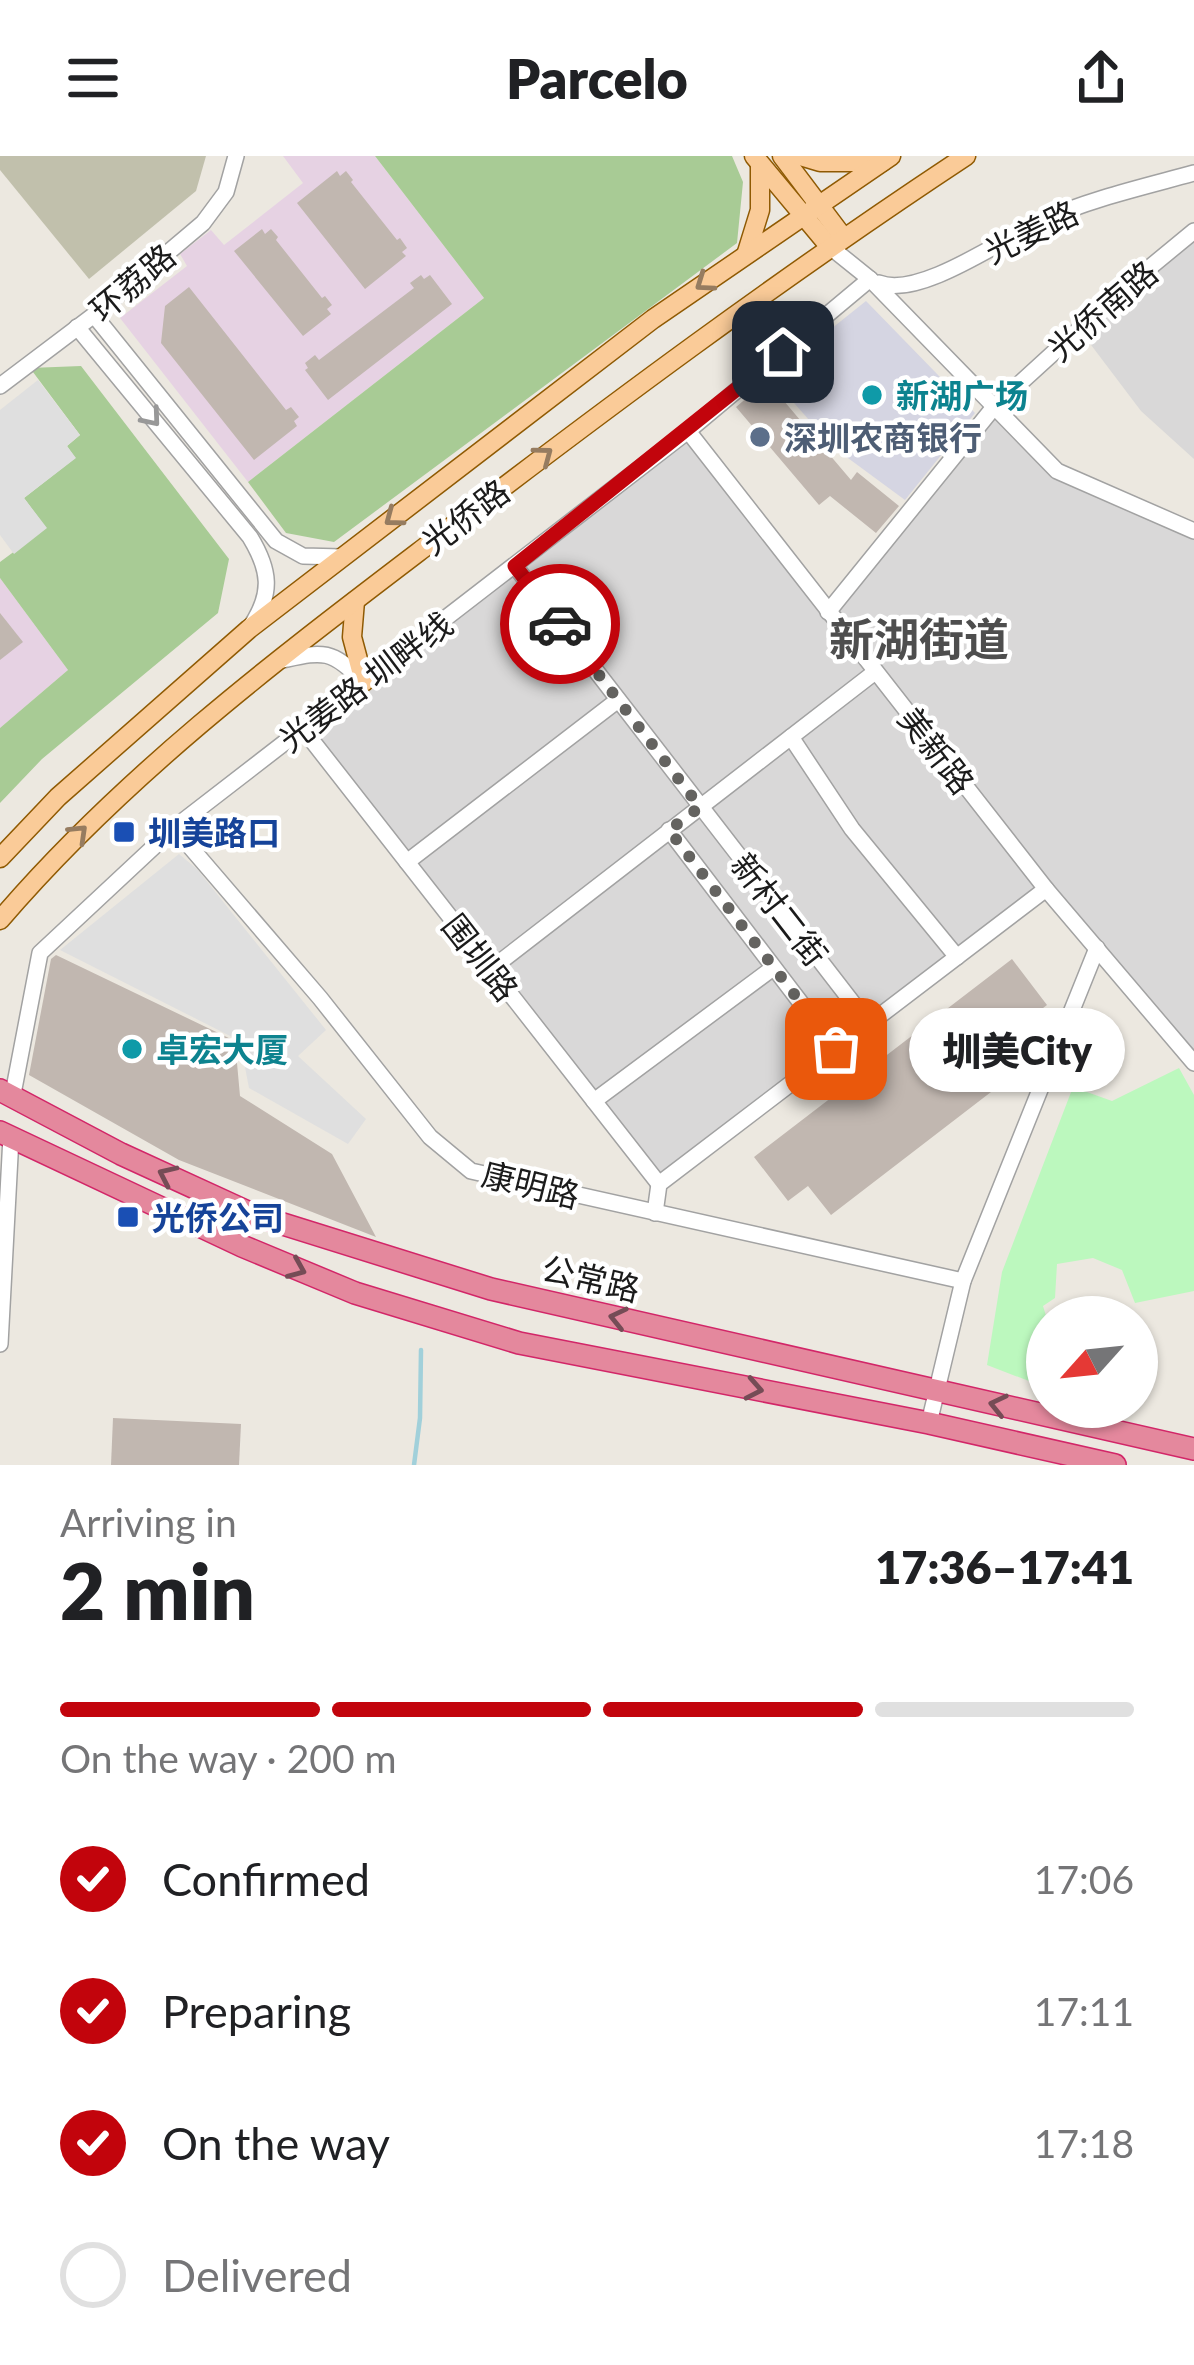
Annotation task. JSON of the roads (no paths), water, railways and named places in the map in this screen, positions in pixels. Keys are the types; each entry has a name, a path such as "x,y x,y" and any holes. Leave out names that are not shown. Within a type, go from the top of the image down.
{"highway":[{"name":"公常路","path":"6,1095 254,1215 491,1289 1194,1450"},
{"path":"6,1134 242,1246 355,1293 519,1343 929,1423 1115,1465"}],"main road":[{"path":"782,156 808,210"},
{"path":"800,156 820,162 886,159"},
{"name":"光侨路","path":"0,920 83,829 275,662 678,353 966,156"},
{"name":"光侨路","path":"0,858 58,797 249,629 653,320 886,159"},
{"path":"757,160 836,242"},
{"path":"747,252 760,210 757,160"},
{"path":"355,601 352,638 364,682"}],"street":[{"name":"环荔路","path":"0,386 94,314 217,208 236,156"},
{"name":"光姜路","path":"871,279 892,288 908,284 997,248 1038,222 1194,172"},
{"name":"光侨南路","path":"828,612 994,406 1194,231"},
{"path":"836,242 1057,471 1194,531"},
{"name":"光姜路 圳畔线","path":"6,1095 40,953 174,827 688,431 871,279"},
{"path":"94,314 276,541 303,556 342,557"},
{"path":"77,327 250,537 265,562 268,592 249,629"},
{"name":"美新路","path":"688,431 1046,889 1194,1064"},
{"name":"新村二街","path":"515,566 869,1024"},
{"path":"275,662 318,653 335,655 364,682"},
{"path":"491,969 875,672"},
{"path":"406,862 618,700"},
{"name":"围圳路","path":"303,729 659,1184"},
{"path":"791,737 852,829 956,957"},
{"name":"康明路","path":"174,827 452,1159 488,1176 963,1281"},
{"path":"669,830 836,1049"},
{"path":"656,1213 659,1184 1046,889"},
{"path":"929,1423 963,1281 1097,948"},
{"path":"594,1101 773,968"},
{"path":"0,1344 6,1134"}],"waterway":[{"path":"414,1465 421,1350"}],"place":[{"name":"新湖广场","path":"872,395"},
{"name":"深圳农商银行","path":"760,437"},
{"name":"圳美路口","path":"124,832"},
{"name":"卓宏大厦","path":"132,1049"},
{"name":"圳美City","path":"836,1049"},
{"name":"光侨公司","path":"128,1217"}],"district":[{"name":"新湖街道","path":"919,639"}]}
